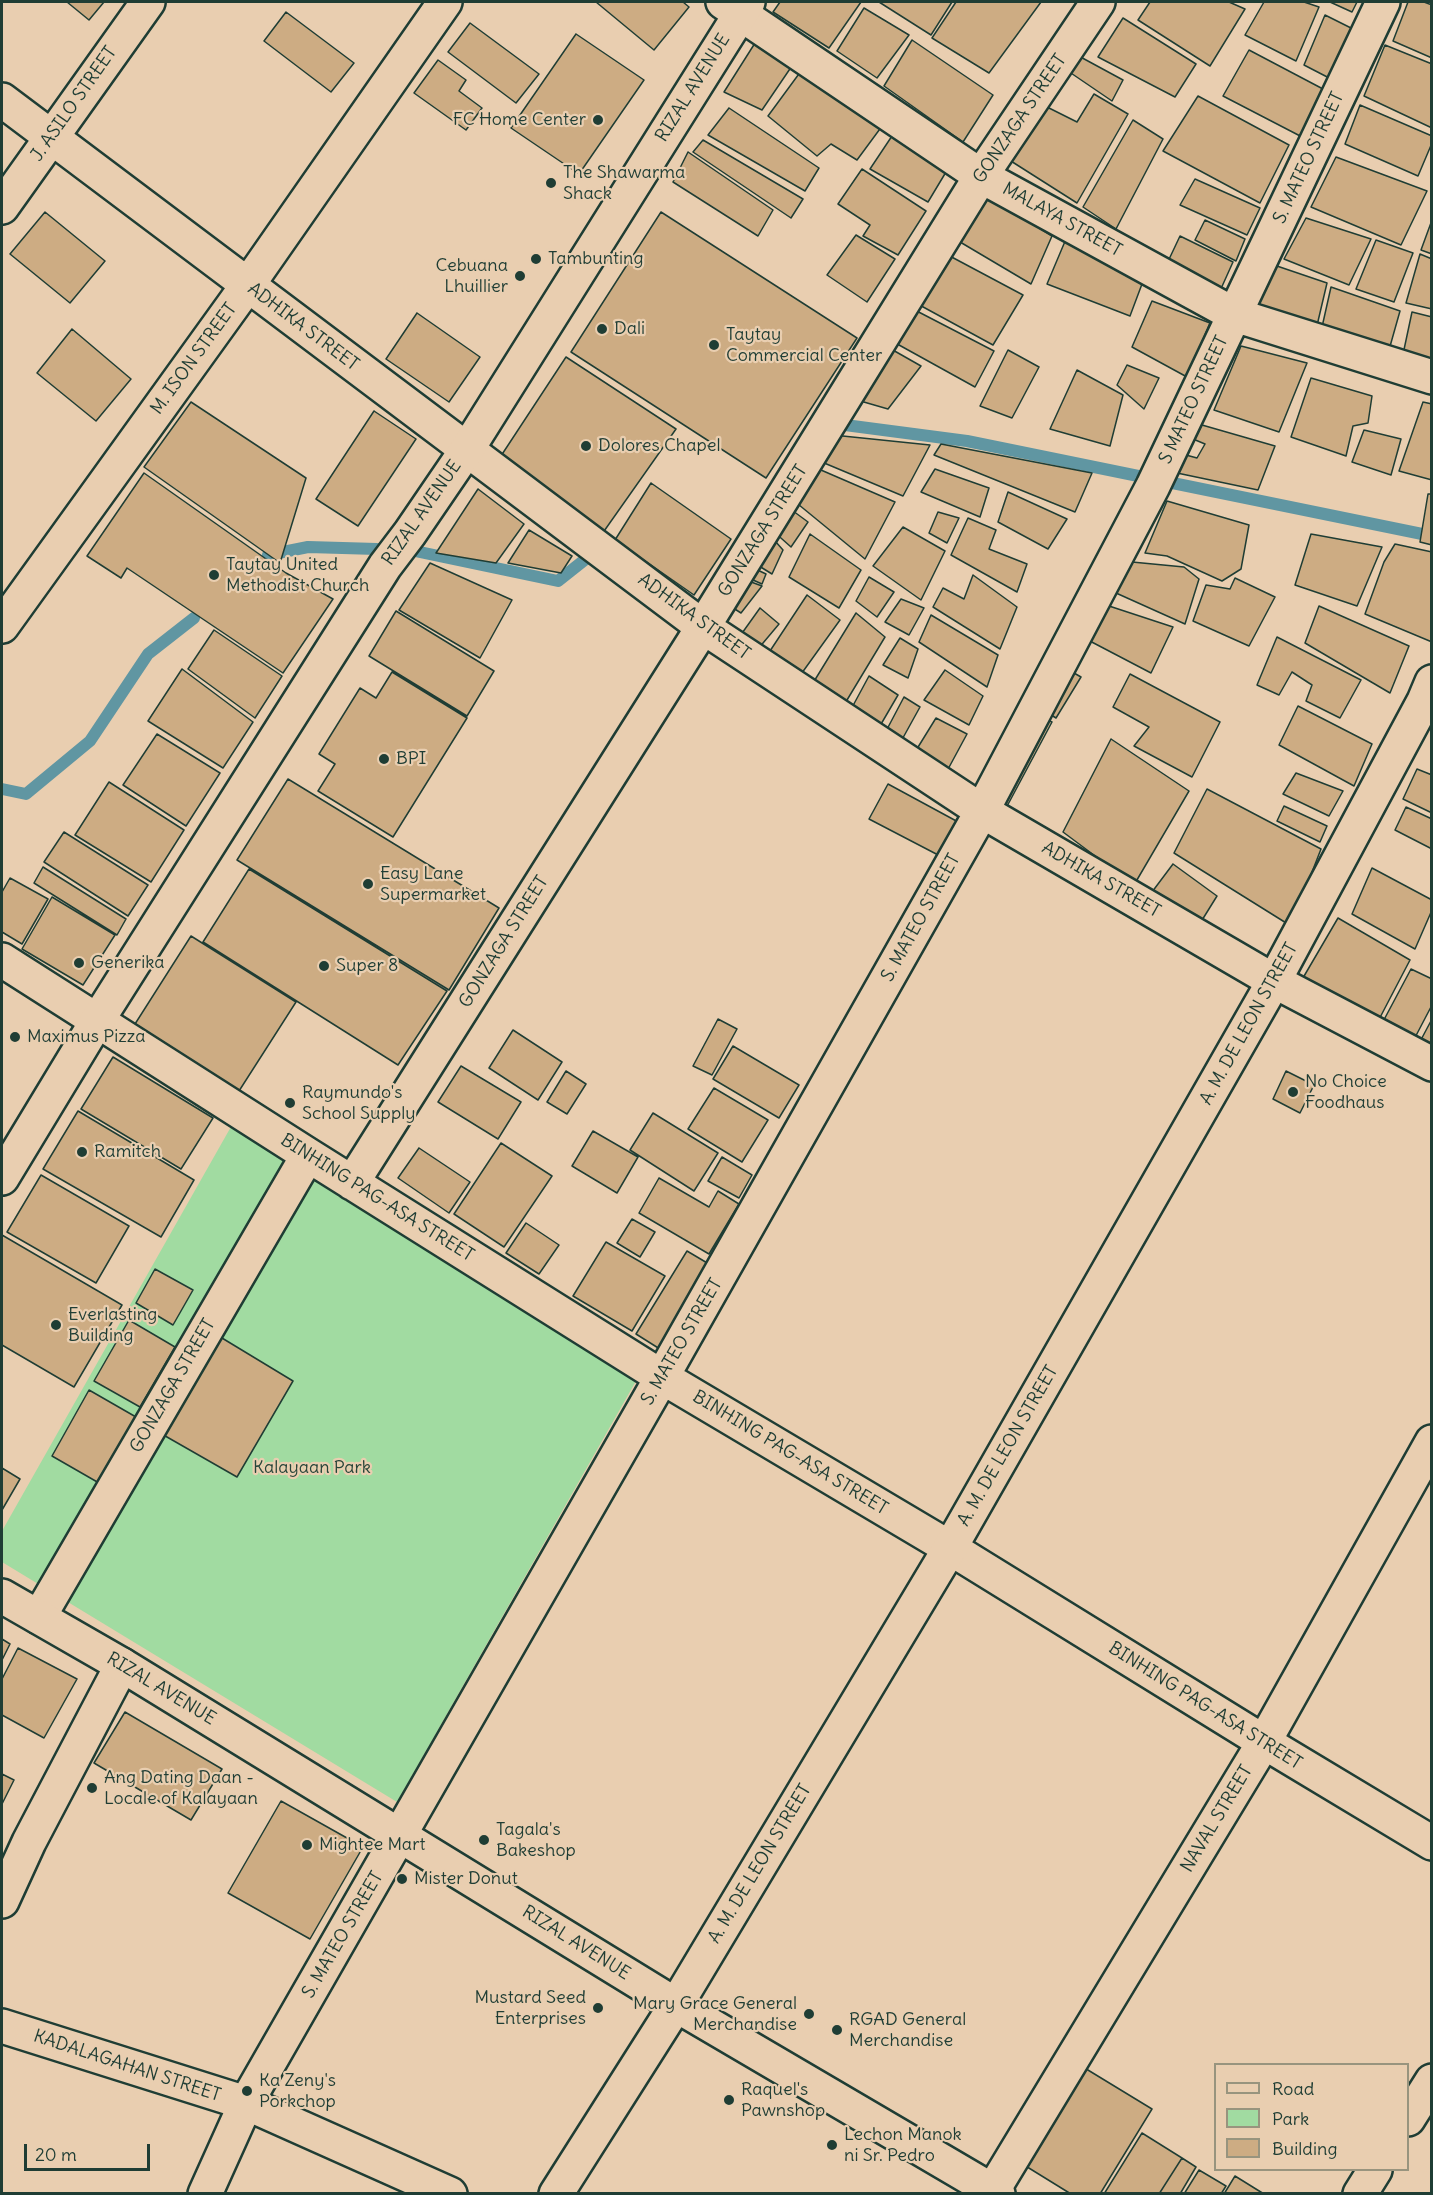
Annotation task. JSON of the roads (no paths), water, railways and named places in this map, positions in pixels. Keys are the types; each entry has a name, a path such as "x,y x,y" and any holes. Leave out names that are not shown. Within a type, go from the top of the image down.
{"street":[{"name":"J. ASILO STREET","path":"2,207 148,2"},
{"name":"M. ISON STREET","path":"2,626 247,286 445,2"},
{"name":"GONZAGA STREET","path":"352,1183 703,627 981,176 1098,2"},
{"name":"S. MATEO STREET","path":"1235,315 1383,2"},
{"name":"MALAYA STREET","path":"737,6 981,176 1235,315 1431,377"},
{"name":"RIZAL AVENUE","path":"2,1178 97,1021 385,566 468,448 737,6"},
{"name":"ADHIKA STREET","path":"2,100 247,286 468,448 703,627 982,811 1274,981 1431,1064"},
{"name":"S MATEO STREET","path":"1158,477 1235,315"},
{"name":"S. MATEO STREET","path":"205,2193 246,2103 662,1377 982,811 1158,477"},
{"name":"A. M. DE LEON STREET","path":"556,2193 676,2005 950,1548 1274,981 1424,701 1431,682"},
{"name":"BINHING PAG-ASA STREET","path":"2,960 662,1377 950,1548 1431,1843"},
{"name":"GONZAGA STREET","path":"39,1617 308,1155"},
{"name":"NAVAL STREET","path":"994,2192 1264,1742 1431,1442"},
{"name":"RIZAL AVENUE","path":"2,1596 122,1665 676,2005 994,2192"},
{"path":"2,1901 29,1842 122,1665"},
{"name":"KADALAGAHAN STREET","path":"2,2026 246,2103 450,2193"},
{"path":"1409,2116 1431,2081"},
{"path":"1360,2193 1374,2171"}],"waterway":[{"path":"845,425 967,441 1432,536"},
{"path":"268,555 308,547 377,549"},
{"path":"415,551 558,581 587,558"},
{"path":"2,789 26,794 90,741 148,654 194,618"}],"place":[{"name":"FC Home Center","path":"598,120"},
{"name":"The Shawarma Shack","path":"551,183"},
{"name":"Tambunting","path":"536,259"},
{"name":"Cebuana Lhuillier","path":"520,276"},
{"name":"Dali","path":"602,329"},
{"name":"Taytay Commercial Center","path":"714,345"},
{"name":"Dolores Chapel","path":"586,446"},
{"name":"Taytay United Methodist Church","path":"214,575"},
{"name":"BPI","path":"384,759"},
{"name":"Easy Lane Supermarket","path":"368,884"},
{"name":"Generika","path":"79,963"},
{"name":"Super 8","path":"324,966"},
{"name":"Maximus Pizza","path":"15,1037"},
{"name":"No Choice Foodhaus","path":"1293,1092"},
{"name":"Raymundo's School Supply","path":"290,1103"},
{"name":"Ramitch","path":"82,1152"},
{"name":"Everlasting Building","path":"56,1325"},
{"name":"Ang Dating Daan - Locale of Kalayaan","path":"92,1788"},
{"name":"Tagala's Bakeshop","path":"484,1840"},
{"name":"Mightee Mart","path":"307,1845"},
{"name":"Mister Donut","path":"402,1879"},
{"name":"Mustard Seed Enterprises","path":"598,2008"},
{"name":"Mary Grace General Merchandise","path":"809,2014"},
{"name":"RGAD General Merchandise","path":"837,2030"},
{"name":"Ka Zeny's Porkchop","path":"247,2091"},
{"name":"Raquel's Pawnshop","path":"729,2100"},
{"name":"Lechon Manok ni Sr. Pedro","path":"832,2145"}],"park label":[{"name":"Kalayaan Park","path":"312,1468"}]}
